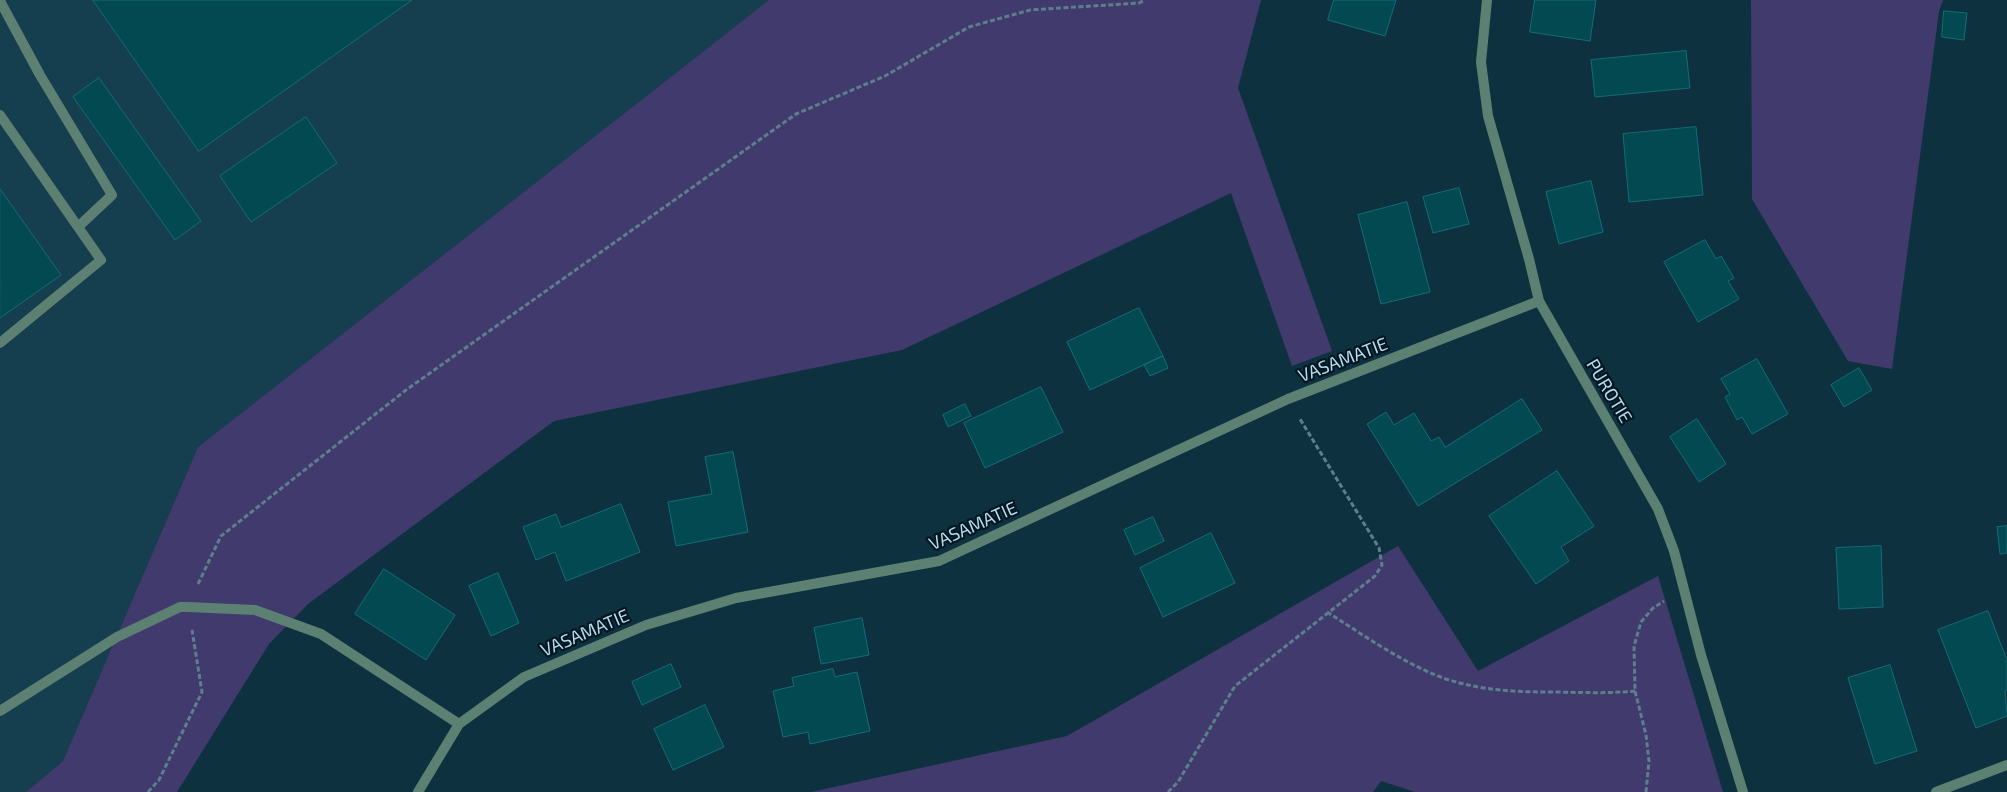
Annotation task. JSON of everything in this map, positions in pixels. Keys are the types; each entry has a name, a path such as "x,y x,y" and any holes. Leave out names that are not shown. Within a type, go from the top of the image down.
{"street":[{"name":"PUROTIE","path":"1487,0 1482,62 1488,116 1529,259 1538,301 1658,509 1674,551 1701,655 1744,792"},
{"path":"0,1 40,75 112,195 78,227"},
{"path":"0,115 101,260 0,343"},
{"name":"VASAMATIE","path":"418,792 459,724 524,677 646,625 736,598 939,561 1288,399 1538,301"},
{"path":"0,711 117,637 180,607 188,607 255,610 321,634 459,724"},
{"path":"1936,792 2007,765"}],"path":[{"path":"148,792 159,780 202,692 188,607 221,536 406,390 796,114 885,76 969,27 1030,10 1139,3 1145,0"},
{"path":"1168,792 1178,782 1236,686 1327,612 1375,576 1382,565 1380,548 1288,399"},
{"path":"1646,792 1650,761 1646,735 1635,691 1634,646 1641,622 1653,608 1684,589"},
{"path":"1327,612 1400,657 1446,678 1474,686 1523,693 1603,694 1635,691"}],"shaded area":[{"path":"0,0 769,0 198,447 63,761 26,792 0,792"},
{"path":"769,0 1261,0 1238,88 1332,351 1292,366 1231,193 902,350 554,421 308,604 269,644 177,792 26,792 63,761 198,447"},
{"path":"1751,0 1943,0 1939,11 1892,369 1848,361 1752,199"},
{"path":"1398,546 1478,671 1658,576 1723,792 1415,792 1381,781 1373,792 811,792 1067,736"}],"building":[{"path":"93,0 412,0 199,151"},
{"path":"1334,0 1396,0 1385,36 1328,20"},
{"path":"1535,0 1596,0 1590,41 1530,32"},
{"path":"1944,11 1967,13 1964,40 1942,37"},
{"path":"1686,51 1690,88 1595,97 1591,60"},
{"path":"99,78 201,221 175,240 73,97"},
{"path":"306,117 337,163 251,222 220,176"},
{"path":"1696,127 1703,195 1629,202 1623,134"},
{"path":"1591,181 1603,232 1559,244 1546,192"},
{"path":"1459,188 1469,224 1433,233 1423,197"},
{"path":"0,189 61,275 0,318"},
{"path":"1407,202 1430,292 1381,304 1358,215"},
{"path":"1705,240 1716,259 1721,256 1734,278 1728,281 1739,299 1698,322 1664,262"},
{"path":"1139,308 1163,356 1090,390 1067,342"},
{"path":"1163,356 1168,368 1150,376 1144,365"},
{"path":"1757,359 1788,414 1752,434 1742,417 1737,420 1725,397 1730,394 1721,379"},
{"path":"1859,368 1872,390 1844,407 1831,385"},
{"path":"1041,387 1063,432 985,468 964,423"},
{"path":"1522,399 1542,430 1418,506 1367,424 1386,412 1394,425 1414,413 1431,441 1439,437 1445,447"},
{"path":"965,404 971,416 948,427 943,415"},
{"path":"1697,419 1726,464 1699,482 1670,437"},
{"path":"733,452 748,532 676,546 668,502 712,494 705,457"},
{"path":"1557,471 1594,526 1561,547 1569,561 1536,584 1489,516"},
{"path":"621,504 640,552 566,581 555,552 536,560 523,527 556,514 561,527"},
{"path":"1153,517 1164,541 1135,555 1124,530"},
{"path":"2007,526 2007,553 2000,554 1997,527"},
{"path":"1211,533 1235,583 1163,617 1140,568"},
{"path":"1881,546 1883,607 1839,609 1836,548"},
{"path":"384,569 455,615 426,660 355,614"},
{"path":"498,573 519,623 491,636 469,586"},
{"path":"1988,611 2007,660 2007,690 2005,691 2007,716 1976,728 1938,630"},
{"path":"862,618 869,655 821,664 814,628"},
{"path":"671,664 681,687 642,705 632,682"},
{"path":"1890,665 1917,751 1875,764 1848,678"},
{"path":"833,669 835,677 857,672 870,731 810,744 808,732 783,737 773,691 794,686 792,678"},
{"path":"705,705 724,747 673,770 654,729"}]}
